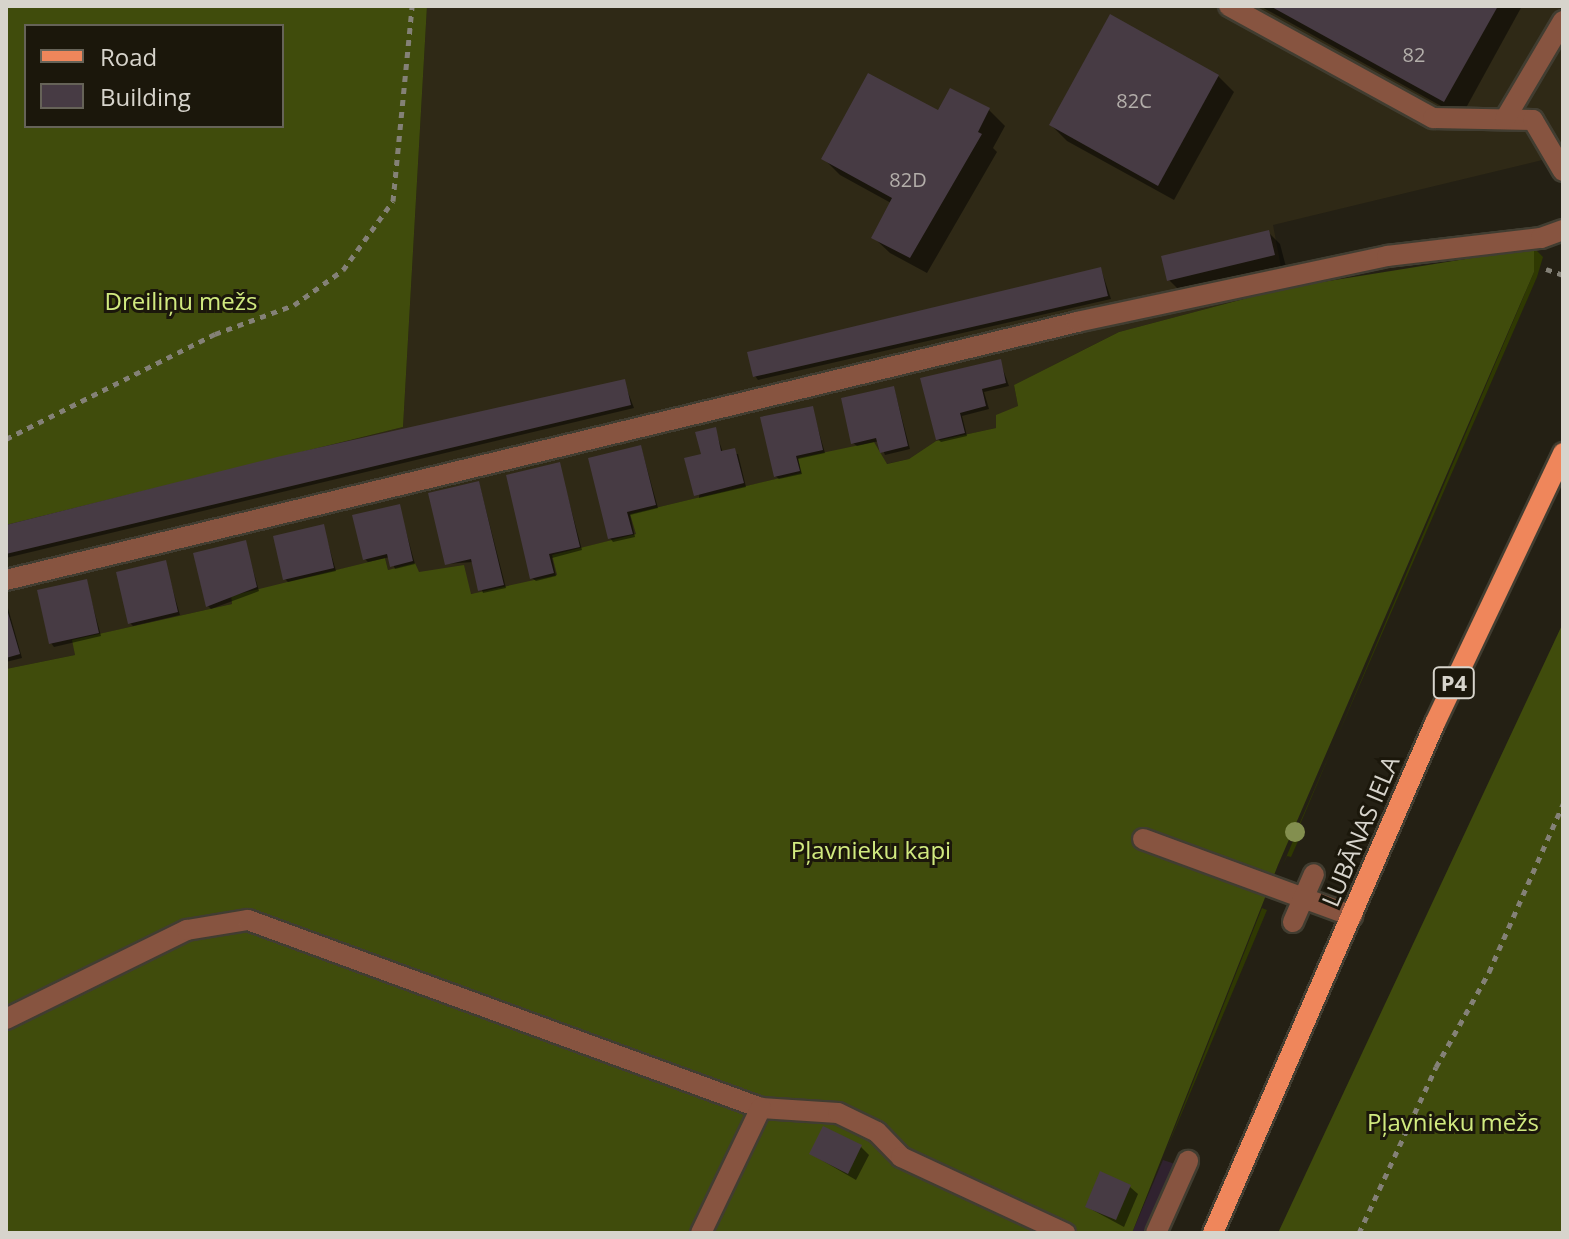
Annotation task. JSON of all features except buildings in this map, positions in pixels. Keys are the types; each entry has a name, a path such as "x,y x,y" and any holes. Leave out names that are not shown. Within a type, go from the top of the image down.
{"main road":[{"name":"LUBĀNAS IELA","path":"1213,1233 1435,723 1563,453"}],"lane":[{"path":"1229,6 1433,118 1533,120 1563,171"},
{"path":"1505,119 1563,21"},
{"path":"6,580 1077,322 1387,256 1541,238 1563,230"},
{"path":"1143,839 1352,916"},
{"path":"1293,922 1314,874"},
{"path":"6,1019 187,930 248,920 761,1108 838,1113 877,1132 901,1157 1065,1233"},
{"path":"701,1233 761,1108"},
{"path":"1156,1233 1188,1161"}],"path":[{"path":"6,439 215,334 294,305 343,270 393,201 412,6"},
{"path":"1546,269 1563,275"},
{"path":"1359,1233 1436,1067 1489,972 1563,804"}],"shaded area":[{"path":"427,6 1563,6 1563,155 1273,225 1285,288 1119,332 1014,385 1018,406 996,428 936,441 909,459 886,464 878,455 798,459 802,473 630,514 637,534 553,555 557,575 506,588 470,594 418,572 415,564 388,570 385,558 231,597 232,604 73,640 75,655 6,669 6,525 403,427"},
{"path":"1163,1160 1175,1164 1145,1233 1132,1233"}],"green space":[{"name":"Dreiliņu mežs","path":"6,6 427,6 403,427 6,525"},
{"path":"1534,248 1543,257 1537,277 1335,742 1534,272"},
{"name":"Pļavnieku kapi","path":"1534,248 1534,272 1278,865 1132,1233 6,1233 6,669 75,655 72,640 232,604 231,596 385,558 388,570 415,563 419,572 464,565 471,594 557,575 552,555 636,534 630,514 801,473 798,458 874,442 887,464 909,459 936,441 996,428 996,415 1018,406 1014,385 1119,332 1285,288"},
{"name":"Pļavnieku mežs","path":"1563,623 1563,1233 1278,1233"},
{"path":"1335,742 1299,827 1298,827"},
{"path":"1299,827 1303,830 1291,857 1287,856 1282,867"},
{"path":"1262,908 1267,910 1165,1153"}]}
